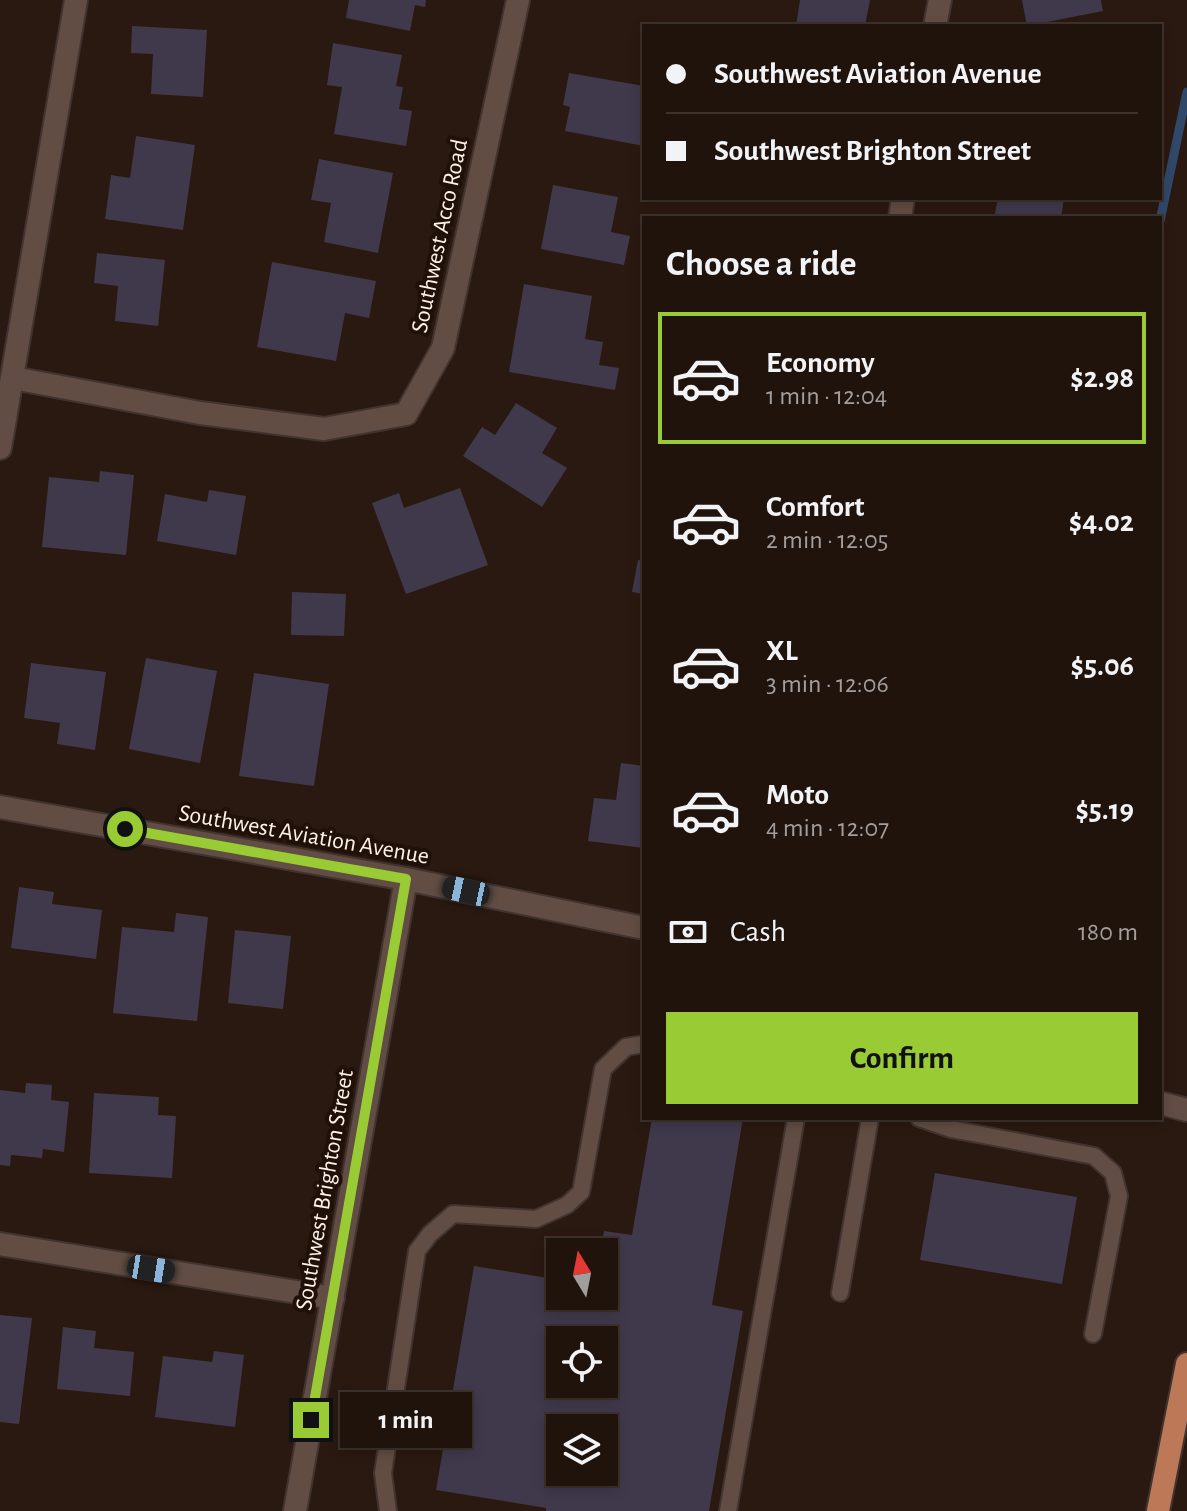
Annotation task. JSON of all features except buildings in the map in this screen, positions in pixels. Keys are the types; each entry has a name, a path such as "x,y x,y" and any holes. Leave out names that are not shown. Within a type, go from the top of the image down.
{"main road":[{"path":"1158,1511 1187,1364"}],"street":[{"path":"0,448 76,0"},
{"name":"Southwest Acco Road","path":"13,378 200,413 324,429 406,414 443,348 518,0"},
{"path":"935,24 940,0"},
{"name":"Southwest Aviation Avenue","path":"0,807 406,879 642,928"},
{"name":"Southwest Brighton Street","path":"295,1511 406,879"},
{"path":"1162,1104 1187,1110"},
{"path":"0,1244 333,1298"}],"lane":[{"path":"388,1511 383,1473 417,1251 430,1234 453,1214 536,1219 567,1205 581,1192 603,1069 626,1047 642,1044"},
{"path":"728,1511 796,1120"},
{"path":"840,1293 870,1120"},
{"path":"933,1120 1094,1156 1113,1173 1119,1196 1093,1334"}],"waterway":[{"path":"1161,216 1187,92"}],"route":[{"path":"125,829 406,879 311,1420"}]}
